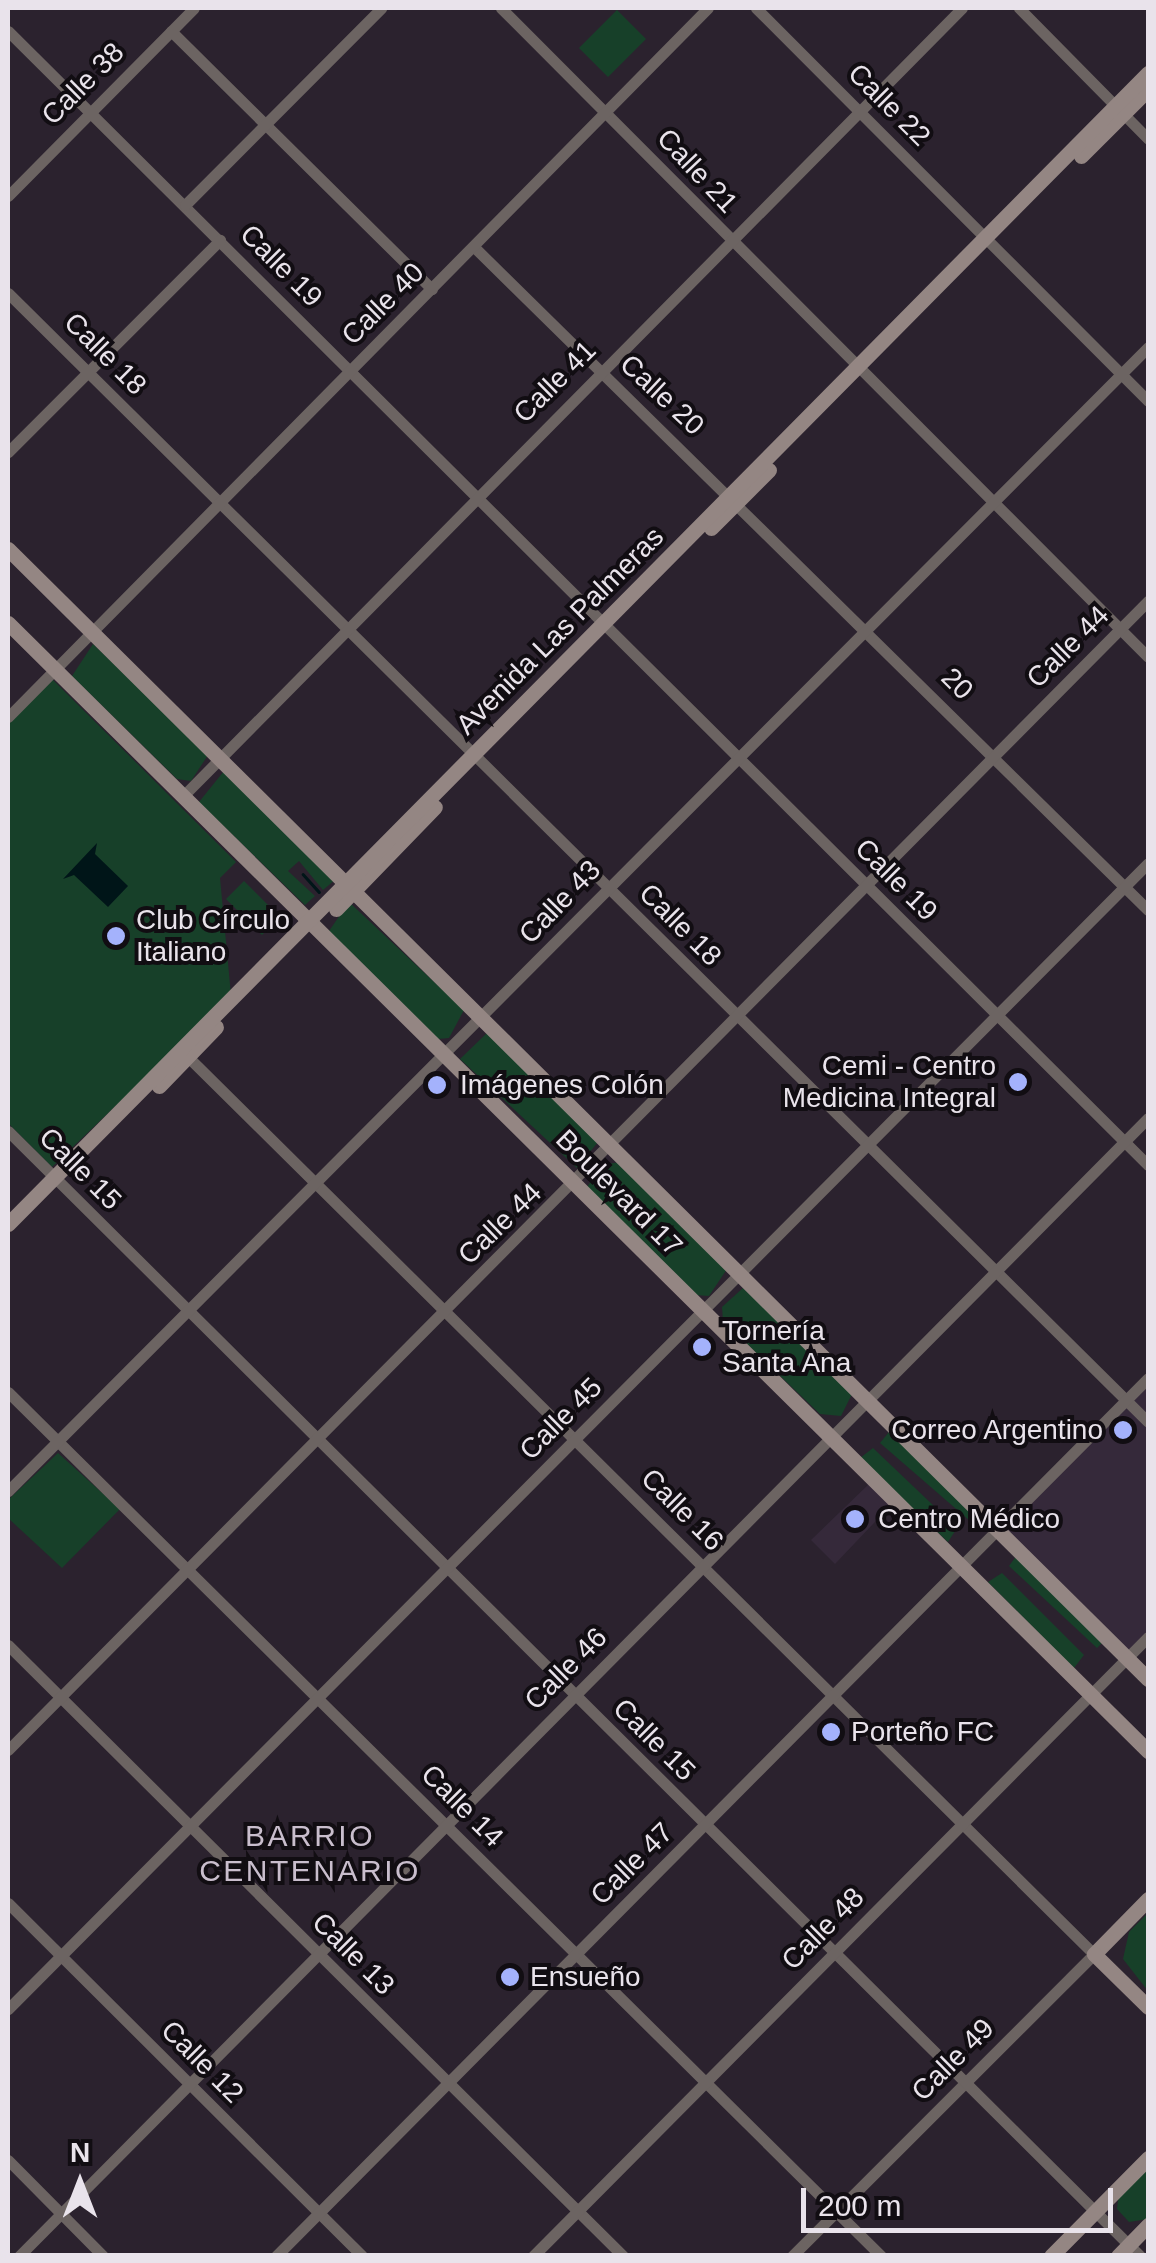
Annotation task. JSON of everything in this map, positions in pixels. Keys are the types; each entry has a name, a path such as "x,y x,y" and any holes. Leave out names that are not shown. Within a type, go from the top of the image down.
{"main road":[{"name":"Avenida Las Palmeras","path":"8,1237 57,1181 184,1052 1120,109 1148,73"},
{"name":"Avenida Las Palmeras","path":"1120,109 1148,88"},
{"name":"Boulevard 17","path":"8,549 1148,1679"},
{"name":"Boulevard 17","path":"8,623 1148,1751"},
{"name":"Avenida Las Palmeras","path":"8,1224 57,1181"},
{"name":"Calle 49","path":"1094,1954 1148,1900"},
{"name":"Calle 16","path":"1094,1954 1148,2008"},
{"path":"1051,2256 1148,2158"},
{"path":"1129,2252 1148,2225"}],"street":[{"name":"Calle 38","path":"8,196 194,8"},
{"path":"184,205 381,8"},
{"name":"Calle 21","path":"502,8 608,112 729,241 1148,657"},
{"name":"Calle 40","path":"56,669 708,8"},
{"name":"Calle 22","path":"756,8 1148,401"},
{"name":"Calle 41","path":"185,794 962,8"},
{"path":"1018,8 1148,139"},
{"name":"Calle 19","path":"8,31 478,494 605,627 1148,1165"},
{"path":"171,31 432,289"},
{"path":"8,452 220,240"},
{"name":"Calle 20","path":"474,247 734,500"},
{"name":"Calle 18","path":"8,293 1148,1422"},
{"name":"Calle 43","path":"8,1492 1148,347"},
{"name":"20","path":"734,500 1148,910"},
{"name":"Calle 44","path":"8,1750 186,1568 614,1148 737,1016 1148,601"},
{"path":"8,717 56,669"},
{"name":"Calle 45","path":"8,2009 1148,863"},
{"name":"Calle 16","path":"184,1052 1094,1954"},
{"name":"Calle 46","path":"19,2256 1148,1118"},
{"name":"Calle 15","path":"8,1131 1096,2210 1129,2252"},
{"name":"Calle 47","path":"276,2256 1148,1378"},
{"name":"Calle 14","path":"8,1392 882,2256"},
{"name":"Calle 48","path":"533,2256 1148,1637"},
{"name":"Calle 13","path":"8,1644 623,2256"},
{"name":"Calle 12","path":"8,1903 362,2256"},
{"name":"Calle 49","path":"792,2256 1094,1954"},
{"path":"8,2160 104,2256"}],"shaded area":[{"path":"97,843 95,854 128,886 108,907 74,875 63,879"},
{"path":"1148,1378 1148,1637 1127,1658 999,1530"},
{"name":"Centro Médico","path":"870,1483 892,1504 835,1564 811,1540"}],"green space":[{"path":"617,10 646,39 608,77 579,48"},
{"path":"93,644 208,755 191,781 177,779 72,676"},
{"name":"Club Círculo Italiano","path":"49,676 236,862 220,878 231,995 52,1167 8,1123 8,718"},
{"path":"224,771 336,879 323,890 299,861 288,871 315,896 305,905 199,802"},
{"path":"244,881 280,917 262,935 226,899"},
{"path":"349,902 464,1010 449,1038 438,1039 329,931"},
{"path":"488,1032 598,1142 577,1168 460,1059"},
{"path":"620,1162 727,1269 709,1296 695,1295 587,1187 602,1165"},
{"path":"743,1288 853,1392 841,1416 820,1414 723,1321 722,1307"},
{"path":"889,1432 975,1516 970,1521 880,1443"},
{"path":"873,1448 957,1528 948,1542 860,1458"},
{"path":"58,1453 120,1509 62,1568 8,1518 8,1500"},
{"path":"1017,1555 1104,1641 1097,1648 1009,1566"},
{"path":"1002,1573 1084,1655 1074,1668 988,1582"},
{"path":"1148,1913 1148,1991 1123,1959 1129,1932"},
{"path":"1148,2163 1148,2219 1129,2222 1117,2209 1119,2193"}],"waterway":[{"path":"303,874 319,892"}],"place":[{"name":"Club Círculo Italiano","path":"116,936"},
{"name":"Cemi - Centro Medicina Integral","path":"1018,1082"},
{"name":"Imágenes Colón","path":"437,1085"},
{"name":"Tornería Santa Ana","path":"702,1347"},
{"name":"Correo Argentino","path":"1123,1430"},
{"name":"Centro Médico","path":"855,1519"},
{"name":"Porteño FC","path":"831,1732"},
{"name":"Ensueño","path":"510,1977"}],"district":[{"name":"BARRIO CENTENARIO","path":"310,1853"}]}
